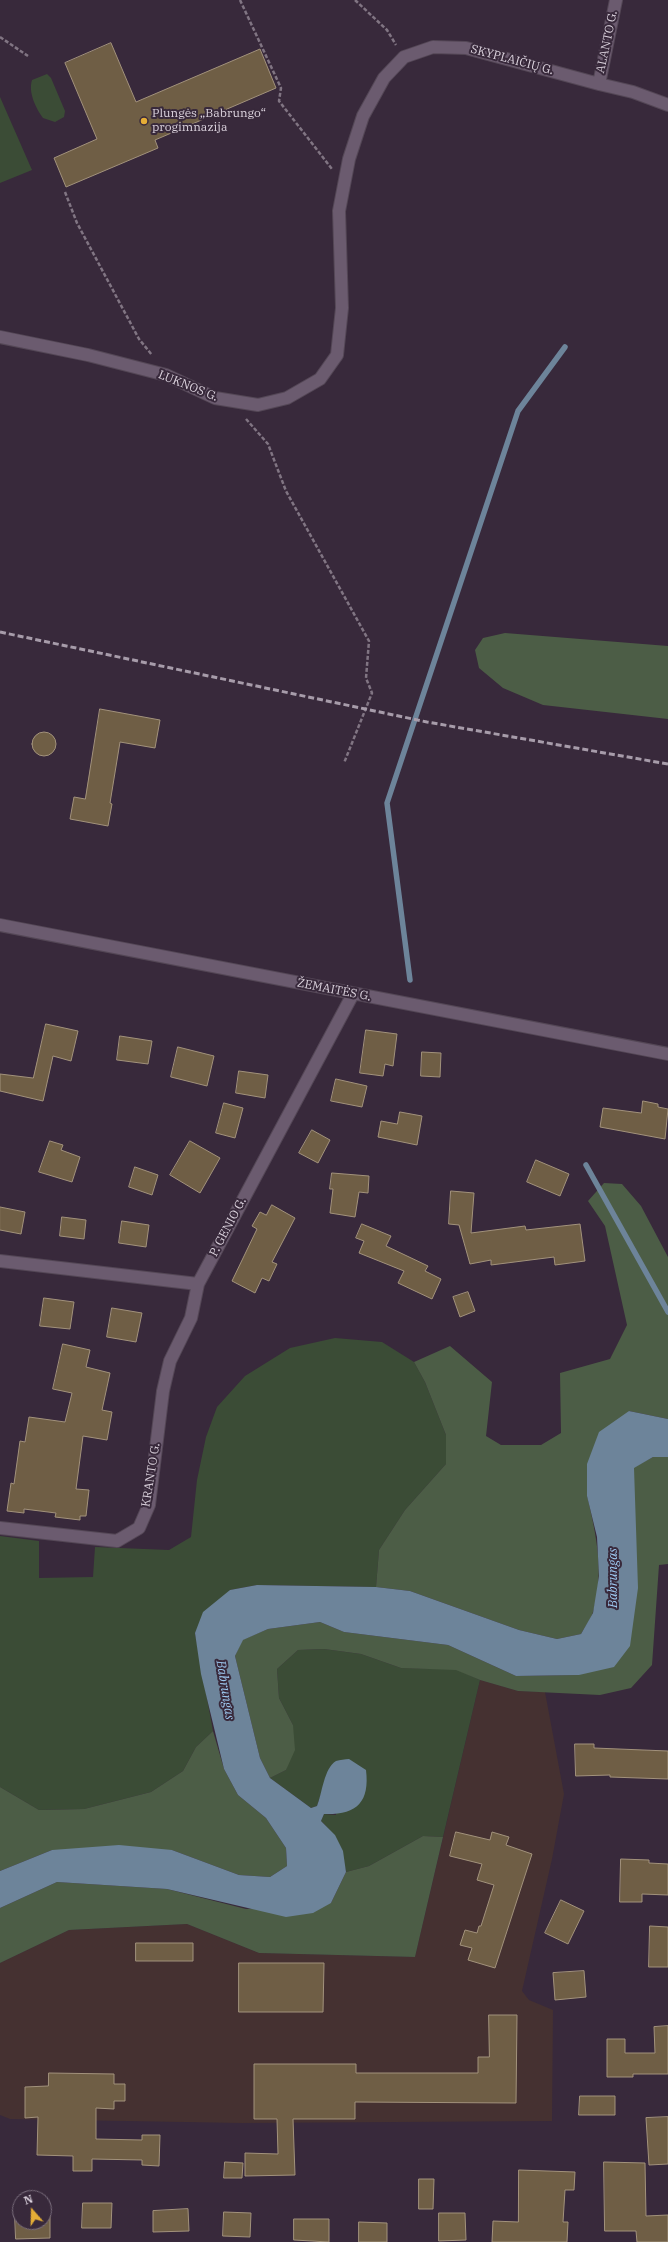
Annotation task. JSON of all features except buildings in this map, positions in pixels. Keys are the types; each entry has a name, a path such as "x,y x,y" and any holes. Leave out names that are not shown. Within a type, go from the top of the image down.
{"street":[{"name":"ALANTO G.","path":"598,84 616,0"},
{"name":"SKYPLAIČIŲ G.","path":"337,355 342,308 340,211 349,159 363,116 384,78 404,57 433,47 466,48 633,92 668,105"},
{"name":"LUKNOS G.","path":"0,337 88,355 166,375 215,398 258,405 287,398 320,379 337,355"},
{"name":"ŽEMAITĖS G.","path":"0,925 668,1054"},
{"name":"P. GENIO G.","path":"198,1284 353,994"},
{"path":"0,1261 198,1284"},
{"name":"KRANTO G.","path":"0,1528 117,1542 139,1528 149,1505 164,1384 170,1361 191,1318 198,1284"}],"path":[{"path":"240,0 281,88 279,101 344,185"},
{"path":"355,0 387,30 404,57"},
{"path":"0,36 28,56"},
{"path":"66,192 77,223 139,339 166,375"},
{"path":"229,401 268,444 286,491 369,641 366,678 372,693 344,763"}],"shaded area":[{"path":"480,1680 518,1691 545,1692 564,1794 552,1859 522,1991 529,2000 553,2010 552,2121 242,2123 10,2119 0,2115 0,1963 69,1930 187,1924 259,1953 415,1957"}],"green space":[{"path":"47,74 51,78 65,111 64,117 55,122 43,118 35,105 31,90 32,80"},
{"path":"0,97 32,170 0,183"},
{"path":"505,633 668,646 668,719 543,705 503,688 479,668 475,650 483,638"},
{"path":"604,1183 622,1184 641,1206 668,1257 668,1419 629,1411 587,1495 596,1539 599,1568 597,1597 589,1620 581,1634 557,1639 519,1630 410,1591 376,1587 379,1550 405,1510 446,1464 446,1435 425,1382 414,1362 450,1346 492,1382 486,1436 501,1445 541,1445 561,1433 560,1373 610,1359 627,1325 605,1226 588,1201"},
{"path":"335,1338 382,1342 414,1362 425,1382 446,1435 446,1464 405,1510 379,1550 376,1587 257,1585 230,1590 195,1633 213,1731 196,1747 183,1771 151,1792 84,1809 39,1810 0,1787 0,1536 39,1541 39,1578 93,1577 95,1547 169,1550 191,1537 197,1480 206,1437 217,1407 245,1376 290,1348"},
{"path":"653,1457 668,1457 668,1564 659,1565 652,1665 631,1688 600,1695 518,1691 480,1680 456,1670 401,1668 361,1654 324,1649 298,1650 277,1669 279,1698 293,1725 295,1750 286,1770 270,1778 260,1758 235,1656 242,1640 268,1629 320,1622 344,1632 448,1645 516,1676 579,1675 634,1507 634,1467"},
{"path":"324,1649 361,1654 401,1668 456,1669 480,1680 443,1837 423,1836 369,1866 346,1872 341,1849 332,1833 321,1821 324,1814 336,1815 330,1767 317,1806 311,1808 270,1778 286,1770 293,1725 279,1698 277,1669 298,1650"},
{"path":"213,1731 224,1769 238,1795 266,1818 286,1848 287,1866 270,1877 239,1875 172,1850 52,1850 0,1871 0,1787 39,1810 84,1809 151,1792 183,1771 196,1747"},
{"path":"423,1836 443,1837 415,1957 259,1953 187,1924 69,1930 0,1963 0,1908 57,1882 167,1889 246,1909 331,1903 346,1872 369,1866"}],"water":[{"name":"Babrungas","path":"629,1411 668,1419 668,1457 653,1457 634,1468 638,1588 630,1646 614,1667 579,1675 516,1676 448,1645 344,1632 320,1622 268,1629 243,1640 235,1656 260,1758 270,1778 311,1808 317,1806 326,1775 332,1764 336,1761 349,1759 366,1770 366,1791 363,1799 358,1805 345,1812 324,1814 321,1821 335,1835 343,1851 346,1872 331,1903 313,1913 286,1917 167,1889 57,1882 0,1908 0,1871 52,1850 119,1845 172,1850 239,1875 270,1877 287,1866 286,1848 266,1818 238,1795 224,1769 201,1674 195,1633 203,1612 230,1590 257,1585 376,1587 410,1591 519,1630 557,1639 581,1634 593,1613 599,1576 597,1537 587,1496 587,1464 599,1432"}],"waterway":[{"path":"410,980 387,803 518,411 565,347"},
{"path":"586,1165 668,1312"}],"railway":[{"path":"0,632 427,722 668,764"}],"place":[{"name":"Plungės „Babrungo“ progimnazija","path":"144,121"}]}
